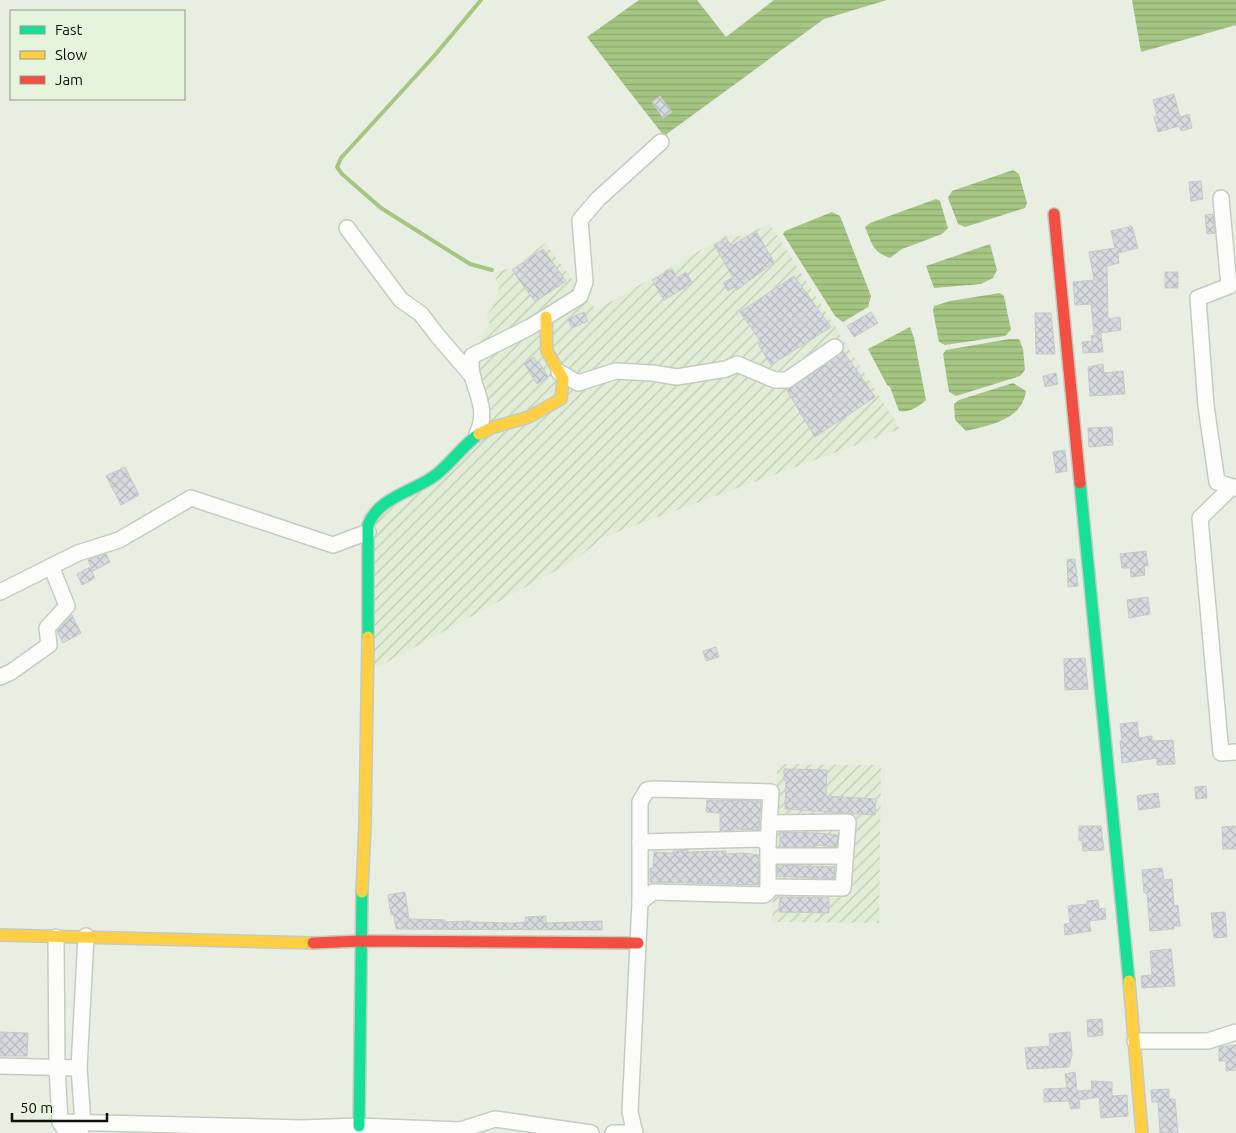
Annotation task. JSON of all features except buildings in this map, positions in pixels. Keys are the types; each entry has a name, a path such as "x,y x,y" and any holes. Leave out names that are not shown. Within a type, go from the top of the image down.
{"street":[{"path":"359,1126 369,520 375,510 383,504 416,488 441,471 477,434 482,424 484,413 470,366 472,356 484,352 580,296 585,282 580,220 598,199 661,142"},
{"path":"1221,198 1230,286 1198,298 1206,406 1217,482 1234,487"},
{"path":"1054,214 1142,1133"},
{"path":"347,228 401,300 420,314 474,378"},
{"path":"477,434 526,418 544,410 561,399 563,379 547,351 546,317"},
{"path":"559,372 578,383 616,371 652,373 677,377 726,370 737,364 775,380 787,380 835,347"},
{"path":"1234,487 1200,518 1221,753 1236,752"},
{"path":"0,592 78,553 119,540 191,498 334,546 368,532"},
{"path":"0,676 11,672 49,645 47,628 67,606 51,566"},
{"path":"635,1133 630,1112 640,902 640,802 647,790 654,789 770,792 768,892 764,895 653,892 640,902"},
{"path":"768,887 843,888 848,822 769,823"},
{"path":"640,842 760,839 768,850 844,856"},
{"path":"0,935 308,943 361,941 638,943"},
{"path":"81,1128 79,1068 86,936"},
{"path":"56,937 57,1067 64,1127 302,1128 359,1126 460,1130 494,1119 591,1133"},
{"path":"1134,1041 1208,1040 1236,1032"},
{"path":"0,1066 79,1068"},
{"path":"614,1133 626,1133"}],"shaded area":[{"path":"639,0 697,0 726,37 774,0 887,0 824,19 664,136 587,37"},
{"path":"1132,0 1236,0 1236,25 1141,52"},
{"path":"1013,170 1019,174 1027,203 1025,208 965,227 958,224 948,198 952,191"},
{"path":"936,199 940,201 948,228 942,234 902,249 890,258 876,250 865,227 870,223"},
{"path":"832,212 840,216 871,296 868,307 843,322 835,316 783,234 785,231"},
{"path":"770,224 900,429 603,537 577,559 380,666 371,668 370,525 480,437 476,357 482,336 490,324 486,316 495,303 499,288 494,273 513,267 545,243 596,310 725,236 741,236"},
{"path":"990,244 997,270 993,278 981,284 934,288 926,266"},
{"path":"1000,293 1004,296 1011,330 1005,336 945,345 939,342 933,311 934,306 950,301"},
{"path":"910,327 914,338 926,400 913,409 899,411 890,387 887,385 868,349"},
{"path":"1019,339 1023,349 1025,370 1020,376 956,396 949,392 943,354 946,350"},
{"path":"1013,383 1026,391 1023,401 1012,415 1004,420 966,431 955,420 954,404 959,400"},
{"path":"777,764 881,765 879,923 772,922"}],"waterway":[{"path":"481,0 435,55 341,158 337,167 342,174 381,208 470,264 492,270"}],"traffic: fast":[{"path":"368,637 368,525 379,508 396,496 433,477 479,434"},
{"path":"1080,483 1129,981"},
{"path":"359,1126 362,892"}],"traffic: slow":[{"path":"479,434 494,427 529,417 561,399 563,379 547,351 546,317"},
{"path":"362,892 368,637"},
{"path":"0,935 313,943"},
{"path":"1129,981 1142,1133"}],"traffic: jam":[{"path":"1054,214 1080,483"},
{"path":"313,943 361,941 638,943"}]}
